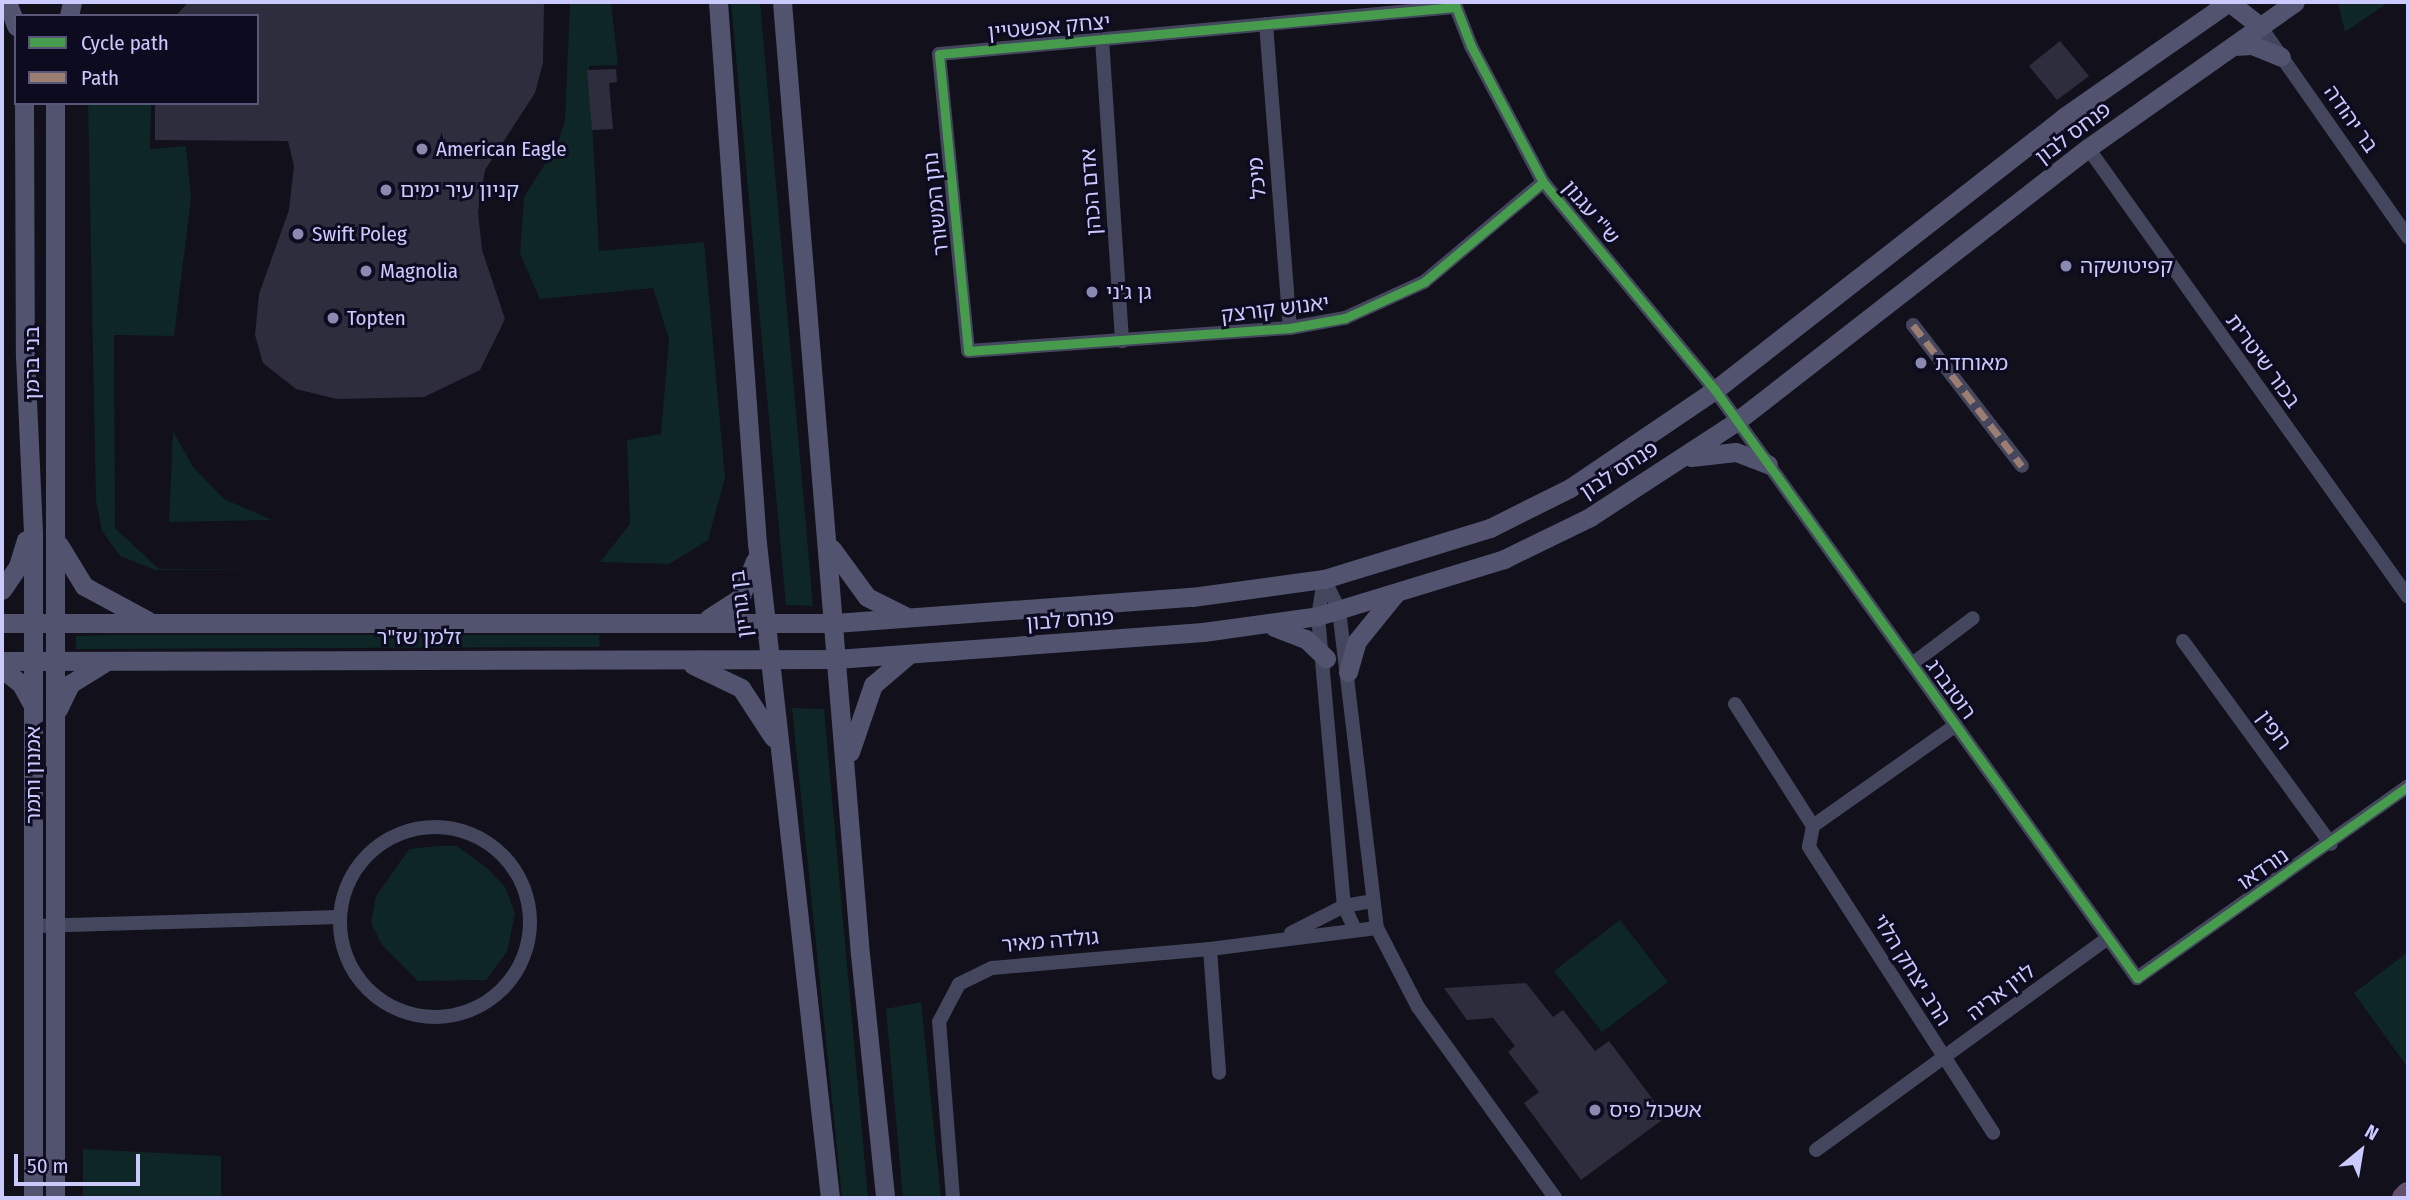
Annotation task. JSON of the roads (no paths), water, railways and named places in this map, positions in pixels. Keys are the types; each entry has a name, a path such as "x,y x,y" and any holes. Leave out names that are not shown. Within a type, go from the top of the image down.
{"highway":[{"path":"2404,1198 2408,1194"}],"main road":[{"name":"בן גוריון","path":"718,2 757,543 830,1198"},
{"path":"782,2 830,545 846,777 886,1198"},
{"path":"2229,2 2260,26"},
{"name":"פנחס לבון","path":"835,623 1192,597 1324,579 1490,528 1570,488 1716,390 2064,117 2229,2"},
{"path":"2249,2 2260,26"},
{"name":"פנחס לבון","path":"836,659 1269,625 1318,616 1504,559 1590,517 1737,421 2088,148 2295,2"},
{"path":"2234,46 2252,45 2281,57"},
{"name":"בני ברמן","path":"24,105 33,623"},
{"name":"בני ברמן","path":"55,105 55,623"},
{"path":"1664,468 1717,452 1744,454 1768,464"},
{"path":"2,590 23,553 30,479"},
{"path":"55,536 84,586 154,623"},
{"path":"697,622 721,615 740,598 754,571 757,543"},
{"path":"830,545 867,597 913,619"},
{"path":"1348,672 1357,641 1398,592"},
{"name":"זלמן שז\"ר","path":"2,623 835,623"},
{"name":"אמנון ותמר","path":"33,623 33,1198"},
{"name":"אמנון ותמר","path":"55,623 55,1198"},
{"path":"1269,625 1296,633 1326,658"},
{"path":"846,777 862,706 884,671 909,655"},
{"path":"675,659 741,688 778,747"},
{"name":"זלמן שז\"ר","path":"2,661 836,659"},
{"path":"56,717 80,674 113,660"},
{"path":"2,670 21,684 33,709"}],"street":[{"name":"ש\"י עגנון","path":"1455,4 1543,182 1716,390 1737,421"},
{"name":"יצחק אפשטיין","path":"939,54 1455,4"},
{"name":"מיכל","path":"1266,24 1290,328"},
{"name":"בר יהודה","path":"2260,26 2408,236"},
{"name":"אדם הכהן","path":"1101,39 1122,341"},
{"name":"נתן המשורר","path":"939,54 968,351"},
{"name":"בכור שיטרית","path":"2088,148 2408,597"},
{"name":"יאנוש קורצק","path":"968,351 1290,328 1345,318 1424,282 1543,182"},
{"path":"1913,325 2022,466"},
{"name":"רוטנברג","path":"1737,421 2137,978"},
{"path":"1324,579 1339,610 1348,672 1351,724 1371,901 1377,928 1418,1007 1555,1198"},
{"path":"1324,579 1318,616 1326,658 1344,906 1355,930"},
{"path":"1912,664 1973,618"},
{"name":"רופין","path":"2183,641 2331,844"},
{"name":"הרב יצחק הלוי","path":"1735,704 1813,825 1809,847 1944,1060 1993,1132"},
{"path":"1330,727 1351,724"},
{"path":"1813,825 1955,725"},
{"name":"נורדאו","path":"2137,978 2331,844 2408,786"},
{"path":"449,827 480,837 503,854 523,881 532,924 526,956 496,997 457,1016 424,1017 395,1009 367,990 341,943 338,917 346,884 381,842 411,829 449,827"},
{"name":"גולדה מאיר","path":"1284,937 1344,906 1371,901"},
{"path":"34,926 338,917"},
{"name":"גולדה מאיר","path":"953,1198 939,1022 959,984 992,968 1210,949 1284,937 1377,928"},
{"name":"לוין אריה","path":"1816,1150 1944,1060 2108,938"},
{"path":"1210,949 1220,1073"}],"place":[{"name":"American Eagle","path":"422,149"},
{"name":"קניון עיר ימים","path":"386,190"},
{"name":"Swift Poleg","path":"298,234"},
{"name":"קפיטושקה","path":"2066,266"},
{"name":"Magnolia","path":"366,271"},
{"name":"גן ג'ני","path":"1092,292"},
{"name":"Topten","path":"333,318"},
{"name":"מאוחדת","path":"1921,363"},
{"name":"אשכול פיס","path":"1595,1110"}]}
